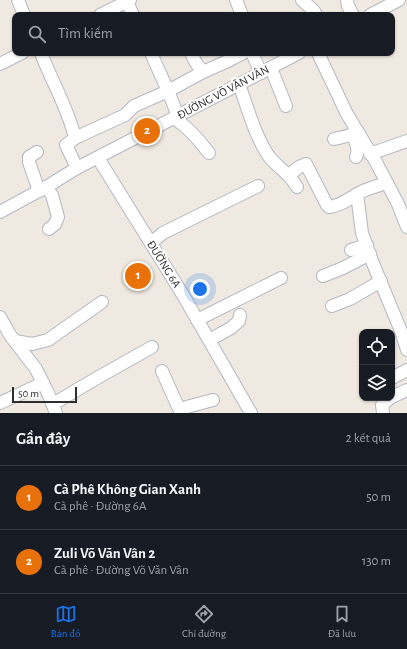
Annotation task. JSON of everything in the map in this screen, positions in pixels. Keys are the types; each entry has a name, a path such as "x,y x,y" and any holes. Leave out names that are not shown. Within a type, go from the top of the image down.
{"street":[{"path":"19,0 23,12"},
{"path":"236,0 241,12"},
{"path":"302,0 314,12"},
{"path":"347,0 351,12"},
{"path":"376,12 399,0"},
{"path":"105,12 122,2 130,12"},
{"path":"0,64 16,56"},
{"path":"42,56 46,68 66,108 75,138"},
{"path":"152,56 168,90 176,117 198,138 209,153"},
{"path":"193,56 203,72"},
{"path":"77,168 66,145 75,138 125,115 134,106 237,56"},
{"path":"254,56 266,70 286,106"},
{"name":"ĐƯỜNG VÕ VĂN VÂN","path":"0,212 77,168 293,56"},
{"path":"319,56 355,134 358,154 356,157"},
{"path":"239,84 258,134 268,155 289,175 297,187"},
{"path":"334,139 355,134"},
{"path":"355,134 370,154 398,204 407,227"},
{"path":"370,154 407,141"},
{"path":"37,152 29,157 28,162 42,189 52,195 58,217 55,224 49,229"},
{"name":"ĐƯỜNG 6A","path":"98,158 183,295 251,413"},
{"path":"289,175 299,167 306,164 329,207 335,206 357,194 386,183"},
{"path":"151,244 163,233 258,186"},
{"path":"357,194 362,233 401,331 407,350"},
{"path":"351,250 368,250"},
{"path":"323,276 343,268 368,250"},
{"path":"197,320 280,278"},
{"path":"332,306 350,299 381,280"},
{"path":"8,339 32,344 48,340 102,302"},
{"path":"209,340 231,328 239,321 240,315"},
{"path":"0,317 8,339 36,369 55,408 97,378 152,347"},
{"path":"395,376 407,370"},
{"path":"162,371 179,409 213,400"},
{"path":"0,403 43,383"},
{"path":"395,396 407,390"},
{"path":"383,413 382,405 387,401"}],"place":[{"name":"Zuli Võ Văn Vân 2","path":"147,131"},
{"name":"Cà Phê Không Gian Xanh","path":"138,276"}]}
